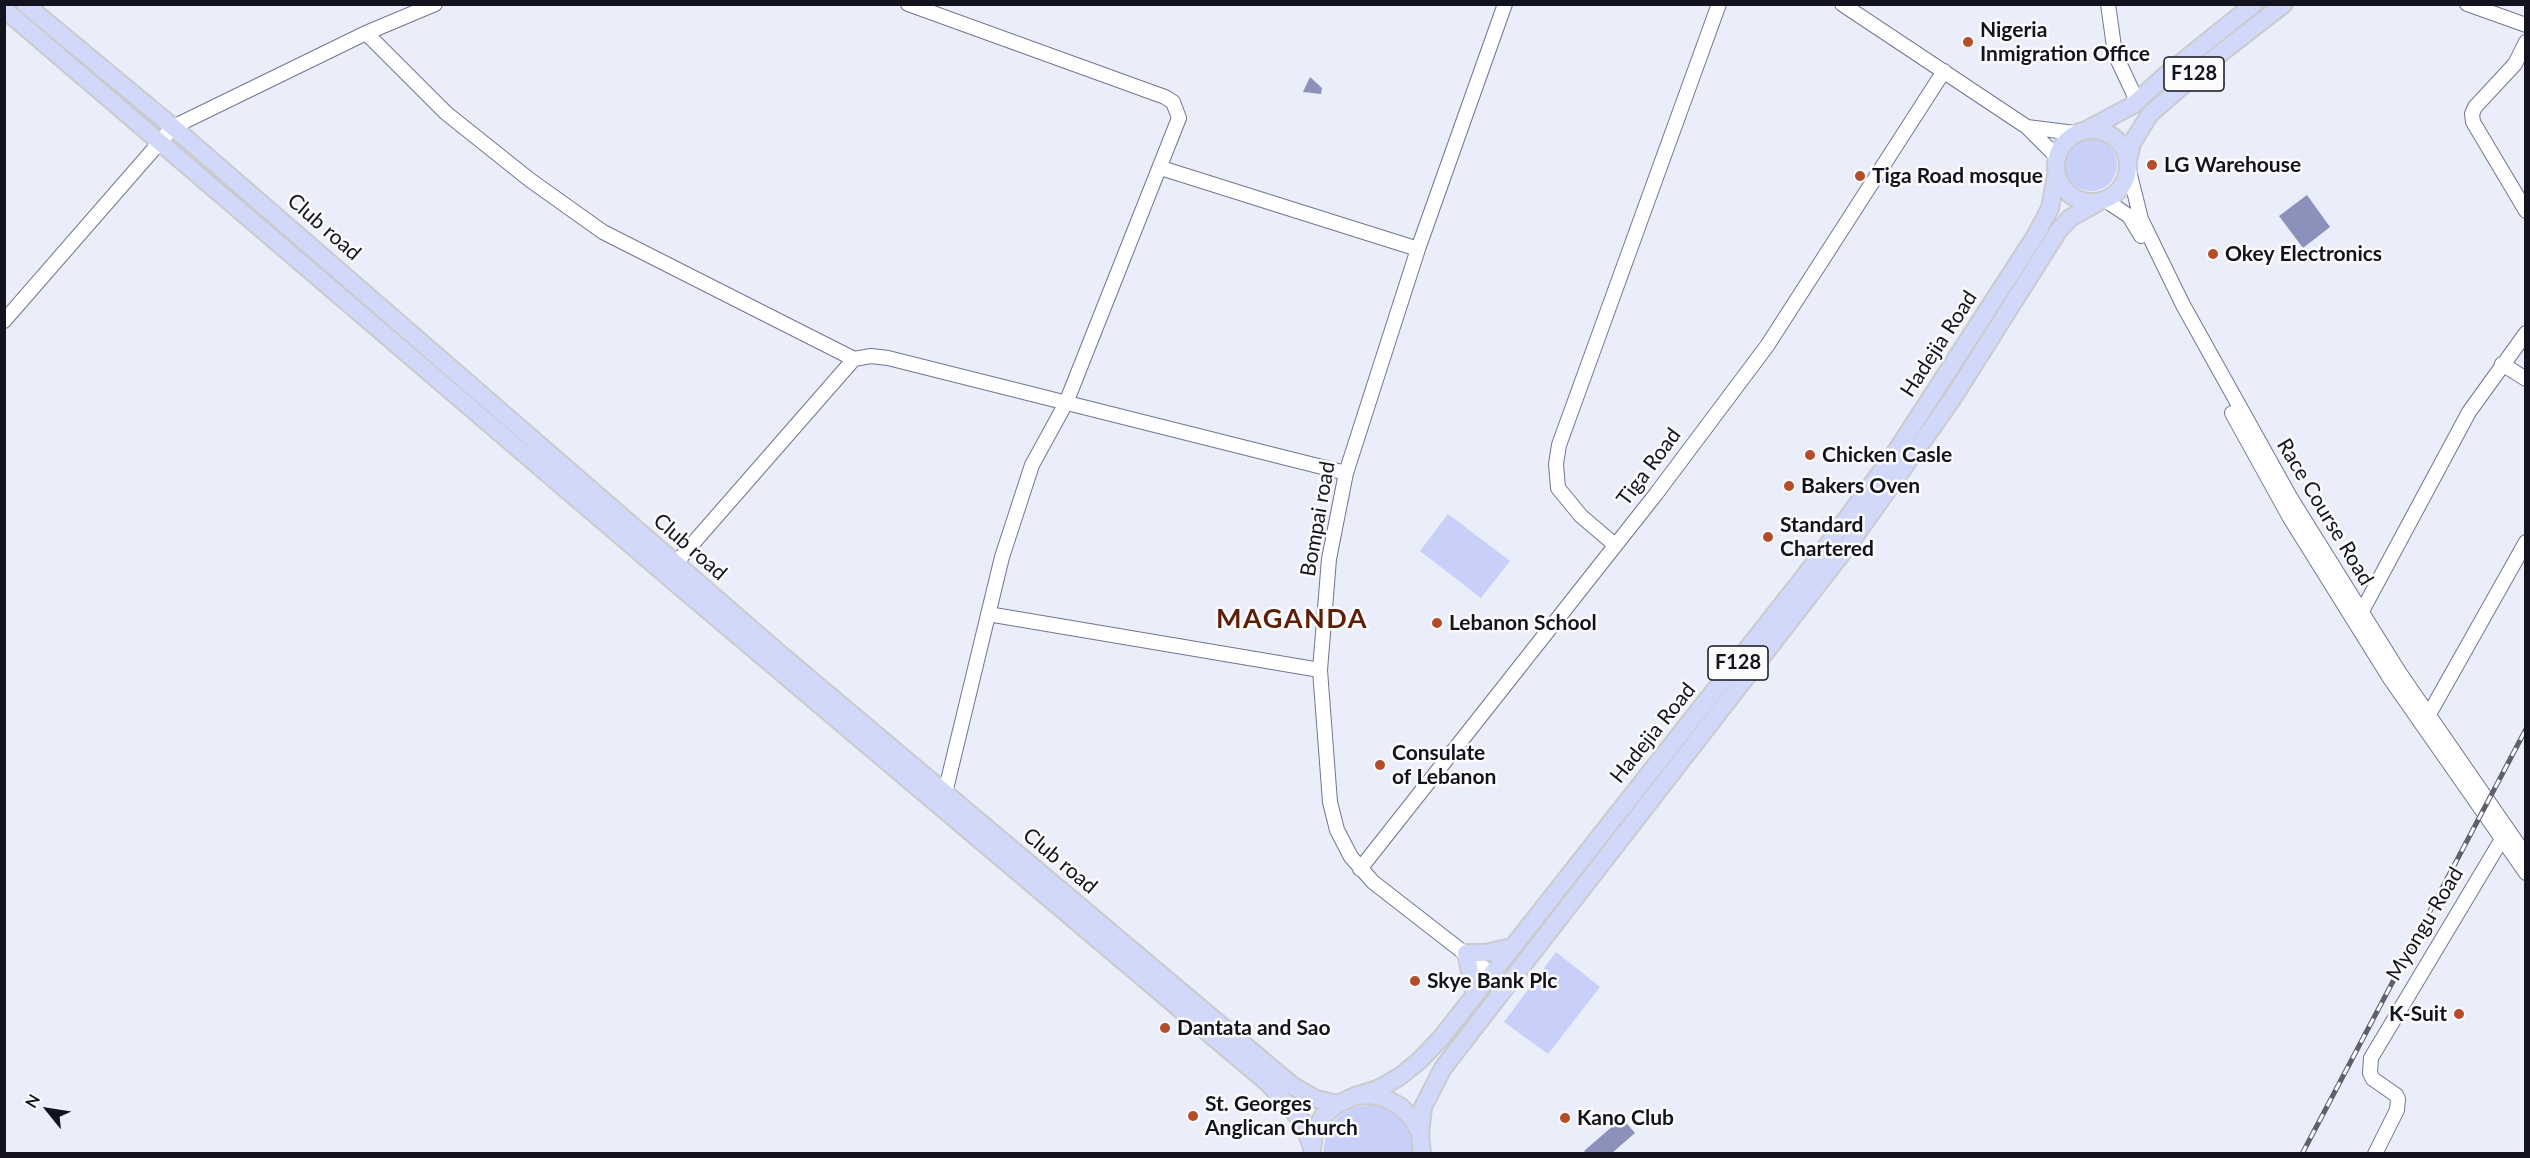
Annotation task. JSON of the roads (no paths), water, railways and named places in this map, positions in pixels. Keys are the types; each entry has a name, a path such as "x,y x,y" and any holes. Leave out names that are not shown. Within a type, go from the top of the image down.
{"main road":[{"name":"Club road","path":"25,4 173,127 681,575 945,793 1167,989 1293,1086 1316,1099 1338,1104"},
{"name":"F128","path":"2056,176 2056,156 2061,146 2080,132 2122,113 2254,4"},
{"name":"F128","path":"2101,201 2122,186 2132,143 2150,114 2213,59 2284,4"},
{"path":"4,9 159,143 681,575 1167,989 1269,1084 1302,1121 1312,1150"},
{"path":"2080,132 2109,133 2122,146 2128,165"},
{"path":"2056,176 2062,188 2072,197 2084,202 2101,201"},
{"name":"Hadejia Road","path":"1355,1096 1380,1088 1419,1061 1441,1038 1740,661 1897,450 2036,235 2050,208 2056,176"},
{"name":"Hadejia Road","path":"1423,1146 1423,1107 1430,1088 1443,1068 1508,987 1862,526 1951,401 2059,230 2070,218 2101,201"},
{"path":"1474,995 1466,953 1512,947"},
{"path":"1355,1096 1371,1095 1387,1099 1401,1107 1412,1118 1423,1146"},
{"name":"F128","path":"1312,1150 1314,1132 1323,1116 1338,1104 1355,1096"}],"street":[{"path":"4,321 173,127 366,33 435,4"},
{"path":"908,4 1059,57 1173,102 1179,118 1066,403 1032,465 1002,557 945,793"},
{"name":"Bompai road","path":"1505,4 1418,249 1346,473 1329,559 1320,670 1330,802 1337,830 1360,869 1508,987"},
{"path":"1616,545 1581,516 1558,488 1556,464 1559,445 1719,4"},
{"path":"1842,4 2027,128 2056,156"},
{"path":"2108,4 2115,54 2137,101"},
{"path":"2467,4 2526,25"},
{"path":"366,33 446,113 530,180 603,232 854,358 871,356 888,358 1346,473"},
{"path":"2526,42 2515,64 2475,107 2472,114 2473,122 2526,211"},
{"name":"Tiga Road","path":"1360,869 1616,545 1767,346 1944,71"},
{"path":"2027,128 2080,132"},
{"name":"Race Course Road","path":"2128,165 2141,219 2188,314 2290,497 2526,873"},
{"path":"1161,168 1418,249"},
{"name":"Race Course Road","path":"2101,201 2129,216 2134,224 2290,518 2402,698 2504,835 2526,856"},
{"path":"2361,613 2469,411 2526,333"},
{"path":"681,575 854,358"},
{"path":"2502,364 2526,379"},
{"path":"2428,716 2526,542"},
{"path":"988,614 1320,670"},
{"name":"Myongu Road","path":"2375,1154 2397,1110 2398,1099 2373,1079 2370,1073 2370,1058 2504,835"}],"railway":[{"path":"2302,1154 2526,729"}],"place":[{"name":"Nigeria Inmigration Office","path":"1968,42"},
{"name":"LG Warehouse","path":"2152,165"},
{"name":"Tiga Road mosque","path":"1860,176"},
{"name":"Okey Electronics","path":"2213,254"},
{"name":"Chicken Casle","path":"1810,455"},
{"name":"Bakers Oven","path":"1789,486"},
{"name":"Standard Chartered","path":"1768,537"},
{"name":"Lebanon School","path":"1437,623"},
{"name":"Consulate of Lebanon","path":"1380,765"},
{"name":"Skye Bank Plc","path":"1415,981"},
{"name":"K-Suit","path":"2459,1014"},
{"name":"Dantata and Sao","path":"1165,1028"},
{"name":"St. Georges Anglican Church","path":"1193,1116"},
{"name":"Kano Club","path":"1565,1118"}],"district":[{"name":"MAGANDA","path":"1292,619"}]}
